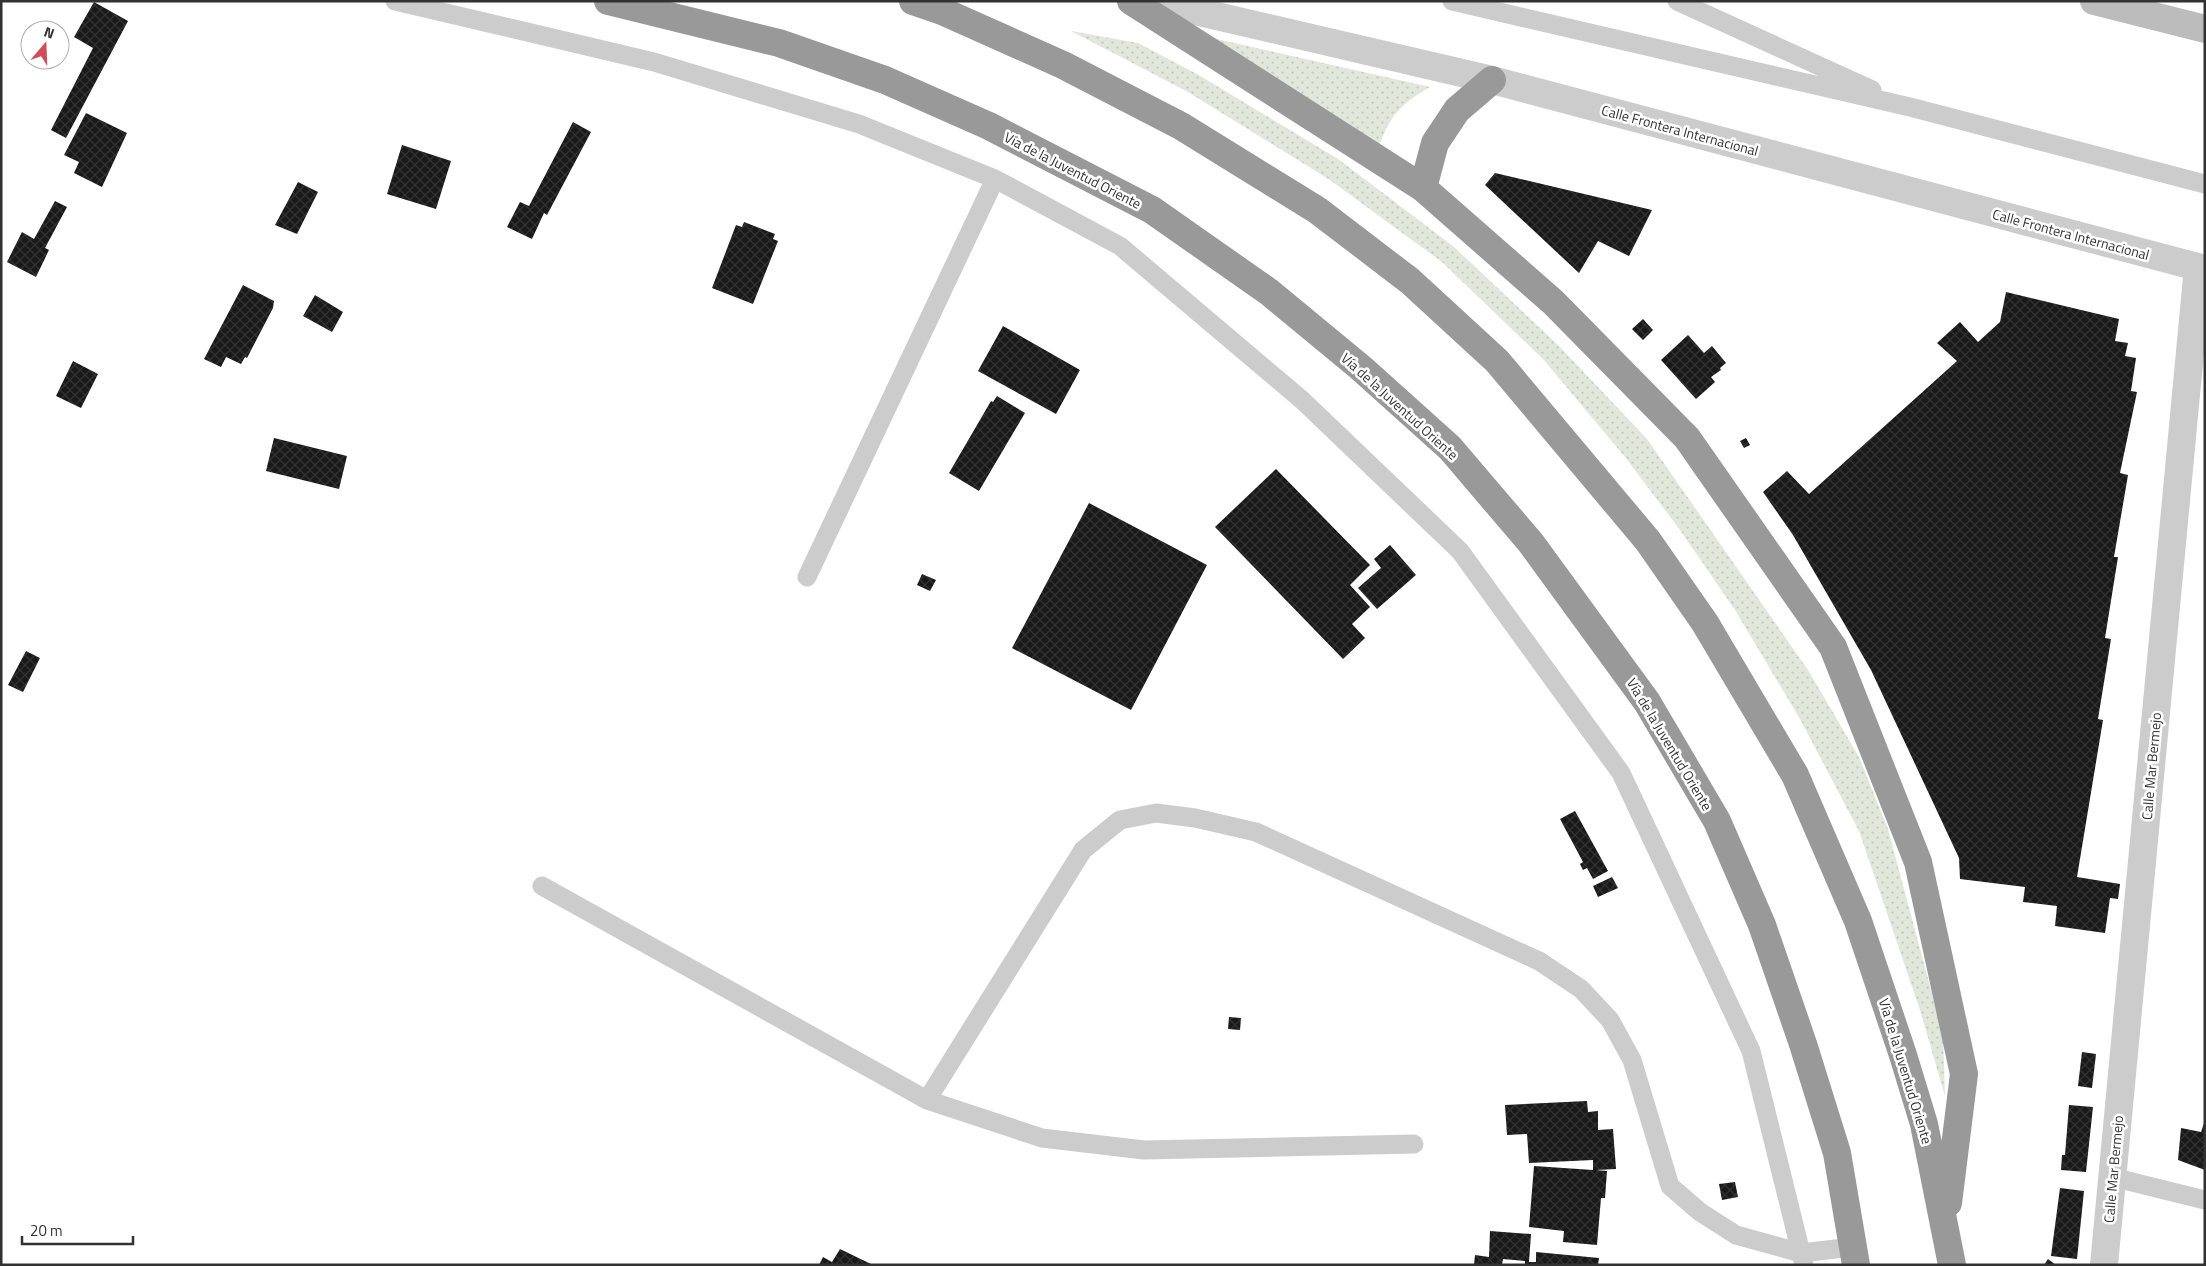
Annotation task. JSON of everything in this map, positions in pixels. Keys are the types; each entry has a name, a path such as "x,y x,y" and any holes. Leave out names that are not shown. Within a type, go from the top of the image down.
{"highway":[{"name":"Vía de la Juventud Oriente","path":"608,1 779,43 885,80 989,126 1152,210 1269,292 1361,368 1450,448 1531,543 1647,702 1716,821 1762,925 1803,1044 1837,1153 1855,1256"},
{"name":"Vía de la Juventud Oriente","path":"913,1 1063,65 1181,126 1317,210 1410,281 1497,361 1648,541 1705,623 1795,775 1858,921 1924,1124 1952,1265"},
{"path":"1131,1 1423,188 1552,302 1687,438 1833,647 1918,862 1964,1074 1945,1224"},
{"path":"1423,188 1435,143 1457,110 1492,80"}],"main road":[{"path":"2097,2 2205,29"}],"street":[{"name":"Calle Frontera Internacional","path":"1152,1 1492,80 2201,268"},
{"name":"Calle Mar Bermejo","path":"2104,1265 2201,268"}],"lane":[{"path":"395,1 654,62 859,124 995,179 1120,246 1302,400 1460,551 1621,772 1751,1051 1802,1259"},
{"path":"1452,1 1910,107 2205,184"},
{"path":"1677,1 1910,107"},
{"path":"807,577 995,179"},
{"path":"927,1100 1083,850 1120,820 1156,813 1195,818 1256,832 1539,961 1581,989 1610,1020 1632,1060 1670,1186 1700,1212 1736,1235 1802,1259 1855,1256"},
{"path":"542,886 927,1100 1042,1138 1144,1150 1414,1144"},
{"path":"2112,1177 2205,1200"}],"shaded area":[{"path":"1071,31 1138,43 1197,74 1338,159 1453,246 1559,346 1647,439 1808,670 1859,757 1888,829 1943,1035 1945,1096 1920,1010 1859,831 1800,719 1735,610 1680,530 1625,457 1543,359 1442,262 1330,180 1188,92"},
{"path":"1208,37 1430,87 1411,99 1392,118 1379,147"}],"building":[{"path":"94,2 128,21 66,138 51,130 93,48 74,37"},
{"path":"86,113 127,133 102,187 74,173 79,162 64,155"},
{"path":"573,122 591,132 547,215 544,213 532,239 507,227 520,202 529,206"},
{"path":"402,145 451,161 436,209 387,194"},
{"path":"1495,173 1652,210 1629,256 1598,241 1579,273 1485,185"},
{"path":"298,182 318,192 297,234 275,225"},
{"path":"55,201 67,207 45,248 49,250 36,277 7,262 22,232 34,239"},
{"path":"744,222 775,234 773,239 778,241 753,304 712,288 736,225 742,227"},
{"path":"243,285 274,301 273,308 247,358 245,357 241,364 226,357 221,367 204,359"},
{"path":"2006,292 2119,319 2115,341 2128,343 2125,356 2136,358 2131,391 2137,392 2120,473 2128,475 2114,557 2118,557 2105,638 2111,639 2098,719 2103,720 2077,877 2120,884 2118,899 2110,898 2105,933 2055,926 2057,906 2023,902 2025,887 1960,879 1959,858 1871,670 1793,535 1763,492 1787,471 1809,494 1957,361 1937,343 1960,322 1978,342 2000,322"},
{"path":"315,295 343,312 332,332 303,316"},
{"path":"1643,319 1653,330 1643,340 1632,329"},
{"path":"1003,326 1080,370 1056,414 978,371"},
{"path":"1688,335 1704,353 1712,346 1726,363 1720,368 1721,370 1711,377 1715,382 1696,399 1661,360"},
{"path":"73,361 98,374 81,408 56,396"},
{"path":"997,396 1025,413 979,491 949,473 991,401 993,402"},
{"path":"274,438 347,456 339,489 266,471"},
{"path":"1746,438 1750,445 1744,448 1740,441"},
{"path":"1276,469 1370,565 1350,585 1370,607 1352,624 1365,638 1343,659 1215,527"},
{"path":"1089,503 1207,565 1131,710 1012,648"},
{"path":"1390,545 1416,575 1377,609 1358,588 1381,568 1374,559"},
{"path":"922,574 936,580 930,591 917,585"},
{"path":"26,651 40,658 23,692 8,685"},
{"path":"1575,811 1608,871 1593,879 1587,868 1583,870 1580,864 1583,862 1560,819"},
{"path":"1612,877 1618,888 1598,897 1593,886"},
{"path":"1229,1017 1241,1018 1240,1030 1228,1029"},
{"path":"2082,1052 2096,1054 2092,1088 2078,1086"},
{"path":"1587,1101 1588,1112 1598,1111 1598,1130 1613,1129 1616,1169 1596,1170 1607,1171 1605,1198 1601,1198 1597,1245 1563,1242 1564,1231 1529,1227 1534,1166 1593,1170 1593,1160 1529,1163 1527,1134 1507,1135 1505,1105"},
{"path":"2069,1105 2093,1107 2086,1172 2061,1170 2062,1155 2065,1155"},
{"path":"2205,1120 2205,1170 2178,1160 2181,1128 2201,1132"},
{"path":"1735,1182 1738,1197 1722,1200 1719,1184"},
{"path":"2060,1188 2084,1191 2077,1259 2051,1256"},
{"path":"1490,1231 1531,1234 1529,1262 1536,1262 1536,1252 1599,1258 1598,1265 1525,1265 1525,1261 1503,1259 1502,1265 1474,1265 1475,1255 1489,1257"},
{"path":"840,1249 873,1265 819,1265 823,1257 832,1262"},
{"path":"2048,1259 2056,1265 2044,1265"}]}
